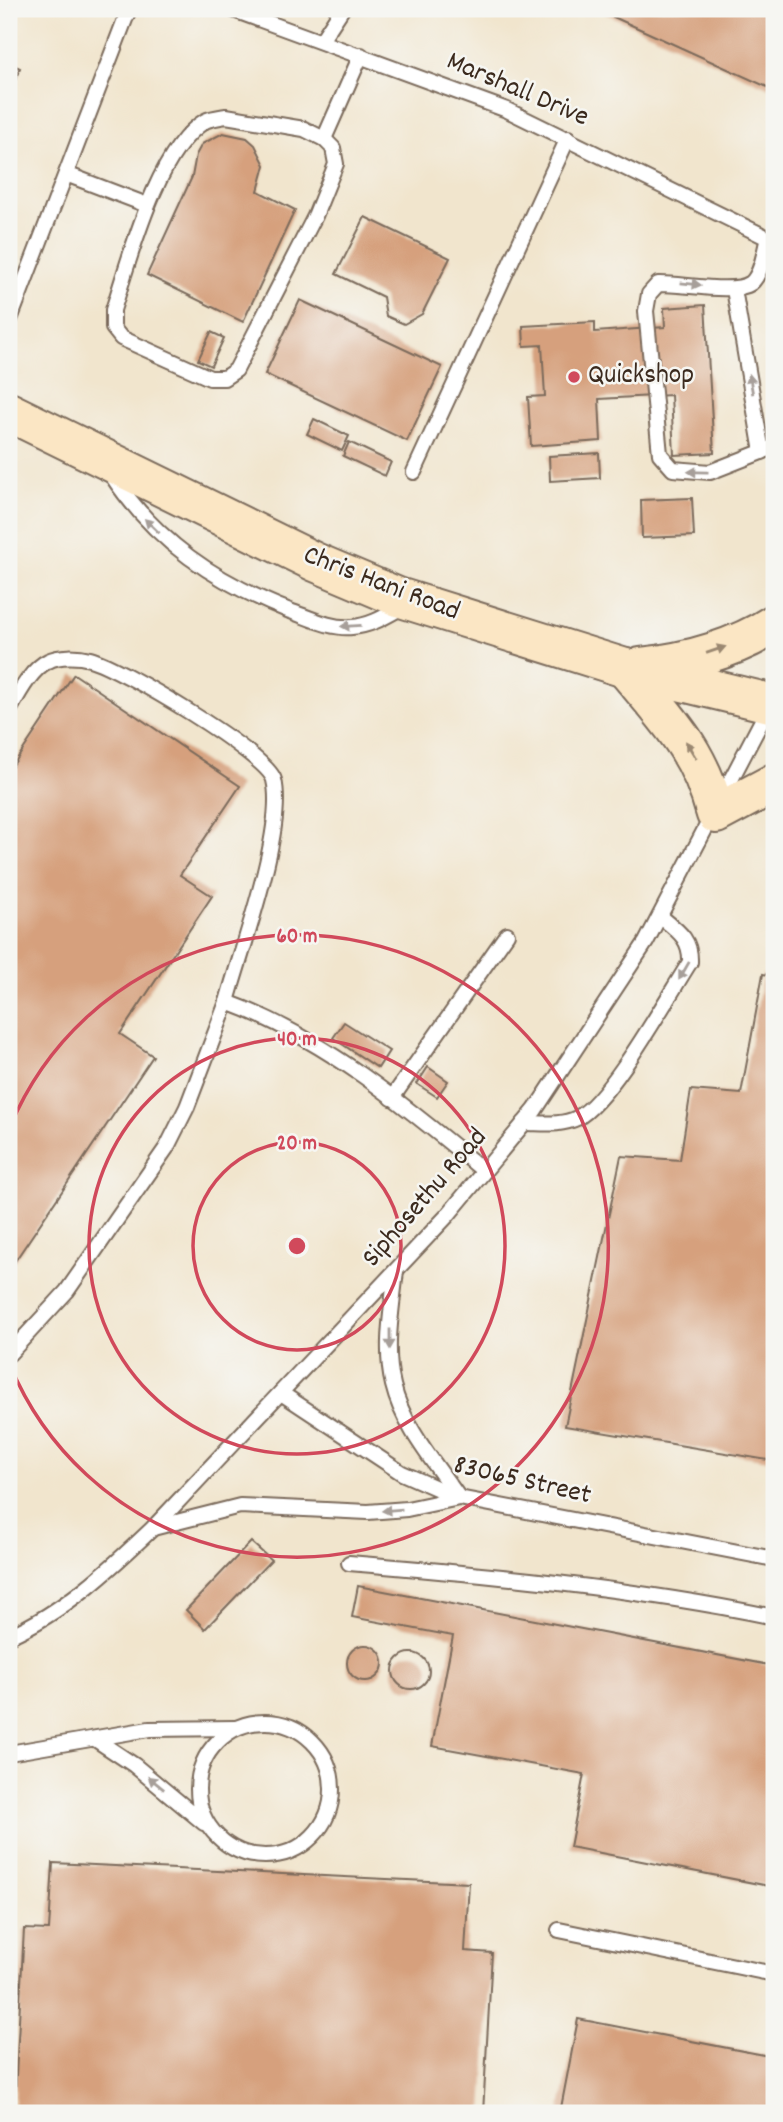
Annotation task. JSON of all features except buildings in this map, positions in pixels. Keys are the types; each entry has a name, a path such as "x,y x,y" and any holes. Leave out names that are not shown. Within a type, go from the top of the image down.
{"main road":[{"name":"Chris Hani Road","path":"9,412 314,562 414,601 625,668 773,702"},
{"path":"625,668 699,656 735,644 774,624"},
{"path":"625,668 692,750 706,779 716,814 774,783"}],"lane":[{"path":"9,322 129,9"},
{"name":"Marshall Drive","path":"231,9 507,110 771,239"},
{"path":"321,41 342,9"},
{"path":"324,139 361,55"},
{"path":"226,116 304,129 324,139 333,148 336,164 315,216 236,370 224,378 210,378 179,366 121,338 113,328 113,310 147,205 188,135 207,120 226,116"},
{"path":"414,472 568,138"},
{"path":"66,174 147,205"},
{"path":"734,289 768,449 710,472 691,473 673,469 660,454 646,311 649,294 659,284 676,283 734,289 750,284 759,272 771,239"},
{"path":"100,457 128,500 176,549 209,574 279,607 326,625 350,628 369,624 414,601"},
{"path":"9,710 35,672 48,661 88,659 112,667 257,758 272,776 277,818 227,1002 187,1107 167,1147 67,1291 9,1354"},
{"name":"Siphosethu Road","path":"9,1636 30,1627 105,1573 153,1528 396,1271 524,1123 661,916 773,702"},
{"path":"524,1123 560,1123 576,1118 592,1109 605,1094 690,962 691,948 683,936 661,916"},
{"path":"392,1098 507,934"},
{"path":"227,1002 294,1031 392,1098 484,1171"},
{"path":"153,1528 240,1506 368,1512 407,1509 459,1498 411,1429 393,1385 389,1339 396,1271"},
{"name":"83065 Street","path":"281,1393 402,1473 459,1498 774,1559"},
{"path":"349,1563 540,1580 704,1603 774,1617"},
{"path":"9,1753 161,1728 236,1728 254,1722 273,1721 292,1727 308,1737 321,1751 333,1788 330,1806 322,1824 310,1839 294,1850 276,1856 257,1856 238,1851 221,1841 134,1765 95,1739"},
{"path":"208,1827 200,1810 197,1791 200,1771 214,1746 236,1728"},
{"path":"559,1930 774,1974"}],"place":[{"name":"Quickshop","path":"574,377"}]}
